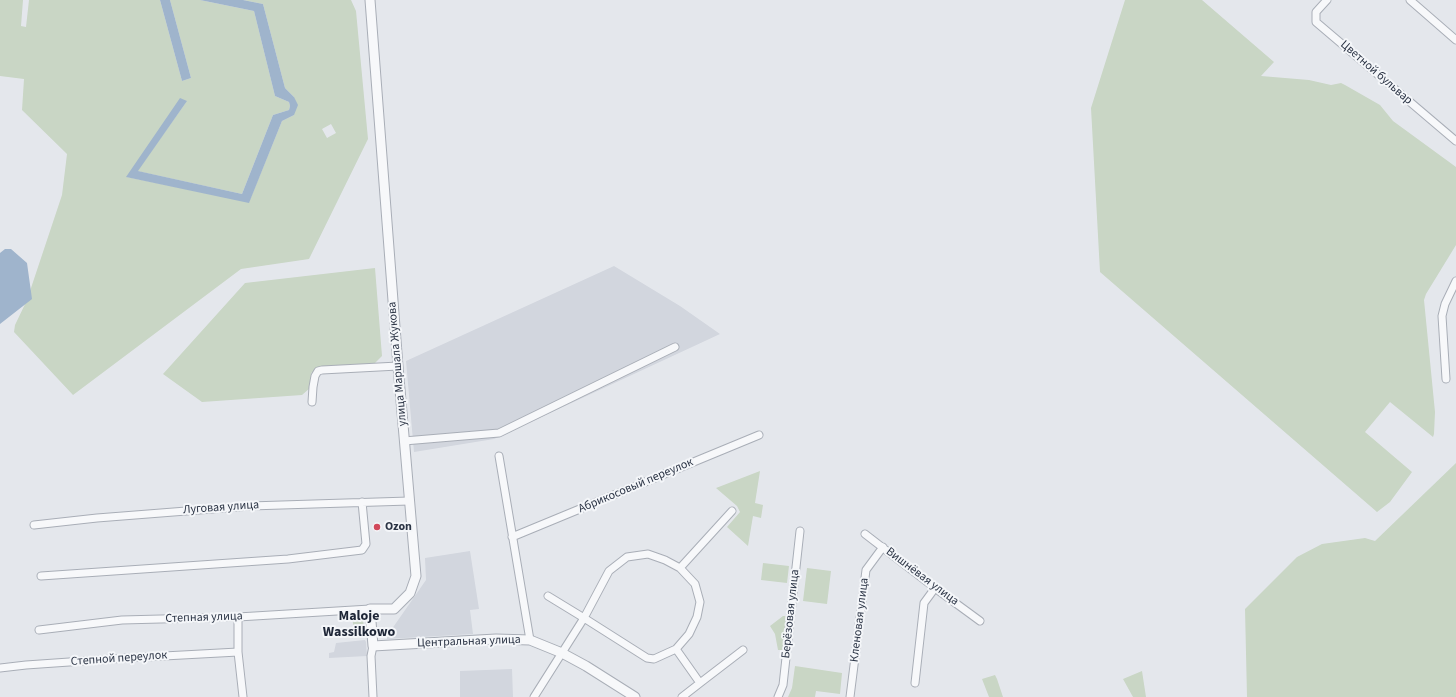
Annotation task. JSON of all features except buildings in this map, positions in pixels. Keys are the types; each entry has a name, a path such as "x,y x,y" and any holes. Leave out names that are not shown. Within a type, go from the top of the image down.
{"street":[{"name":"улица Маршала Жукова","path":"370,0 398,366 416,576 410,593 394,609 370,609"},
{"name":"Цветной бульвар","path":"1327,0 1316,12 1316,22 1456,141"},
{"path":"1410,0 1456,40"},
{"path":"1446,379 1442,316 1445,304 1456,281"},
{"path":"404,441 500,432 675,347"},
{"path":"312,402 315,376 322,370 398,366"},
{"name":"Абрикосовый переулок","path":"512,537 759,435"},
{"path":"499,456 530,640"},
{"name":"Луговая улица","path":"34,525 97,518 243,506 409,501"},
{"path":"41,576 288,559 362,550 366,544 362,502"},
{"path":"680,568 732,511"},
{"name":"Берёзовая улица","path":"778,697 783,685 800,530"},
{"name":"Вишнёвая улица","path":"865,534 980,621"},
{"name":"Кленовая улица","path":"850,697 866,570 883,547"},
{"path":"534,697 584,618 609,571 627,557 648,554 665,560 680,568 695,584 700,602 697,617 689,634 676,649 654,658 647,658 584,618 548,596"},
{"path":"915,683 924,603 935,588"},
{"path":"370,609 373,646 371,656 373,697"},
{"name":"Степная улица","path":"38,630 122,620 238,617 370,609"},
{"path":"238,617 238,652 243,697"},
{"name":"Центральная улица","path":"373,646 496,639 530,640 562,653 586,666 635,697"},
{"path":"676,649 700,683"},
{"path":"682,697 744,650"},
{"name":"Степной переулок","path":"0,668 127,658 238,652"}],"shaded area":[{"path":"614,266 680,306 720,334 494,439 414,452 406,361"},
{"path":"470,551 479,609 470,610 473,634 387,639 387,636 426,580 425,558"},
{"path":"365,640 367,656 329,658 329,653 334,652 336,643"},
{"path":"512,669 513,697 460,697 460,671"}],"green space":[{"path":"0,0 23,0 21,26 26,27 29,0 160,0 182,81 191,78 170,0 200,0 254,11 275,96 289,102 290,106 289,110 273,115 242,194 137,171 187,101 127,177 249,202 282,121 294,115 294,97 285,88 263,4 243,0 351,0 356,11 368,139 309,259 241,269 73,395 14,332 15,325 27,300 62,195 67,154 22,110 24,79 0,76","holes":["331,124 336,133 327,138 322,129"]},
{"path":"1125,0 1202,0 1274,62 1261,76 1309,80 1331,85 1341,83 1380,105 1393,121 1456,167 1456,245 1426,294 1424,300 1435,412 1434,434 1433,437 1390,402 1365,432 1412,472 1390,502 1377,512 1100,272 1091,108"},
{"path":"375,268 382,356 374,364 320,367 311,373 310,388 302,395 202,402 163,374 245,283"},
{"path":"1456,463 1456,697 1247,697 1245,609 1297,557 1322,544 1365,538 1375,541"},
{"path":"760,471 755,503 763,505 761,518 753,516 748,546 727,527 740,512 737,506 716,488"},
{"path":"763,563 789,566 787,583 761,580"},
{"path":"807,568 831,571 827,604 803,601"},
{"path":"352,616 363,616 364,634 362,636 355,638"},
{"path":"783,616 788,616 784,650 778,650 775,634 770,626"},
{"path":"795,666 842,673 840,694 816,691 815,697 788,697 792,688"},
{"path":"1142,671 1146,697 1133,697 1123,679"},
{"path":"995,675 1003,697 989,697 982,679"}],"water":[{"path":"160,0 170,0 191,78 182,81"},
{"path":"200,0 243,0 263,4 285,88 294,97 298,105 294,115 282,121 249,203 126,177 180,98 187,101 138,171 242,194 273,115 289,110 289,102 275,96 254,11"},
{"path":"5,249 11,249 27,263 32,299 0,324 0,253"}],"place":[{"name":"Ozon","path":"377,527"}],"district":[{"name":"Maloje Wassilkowo","path":"359,626"}]}
